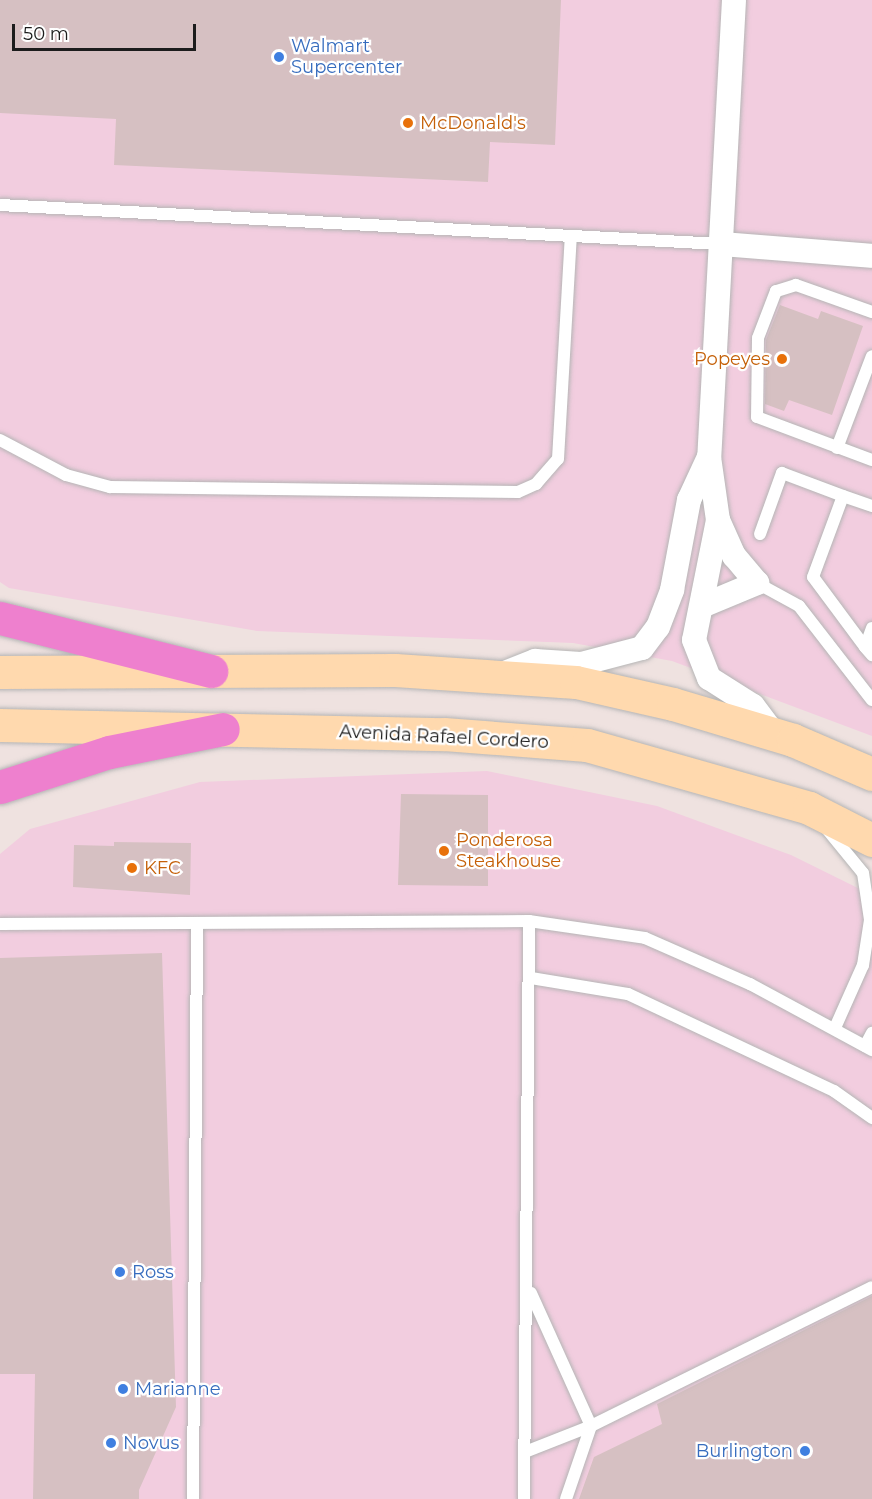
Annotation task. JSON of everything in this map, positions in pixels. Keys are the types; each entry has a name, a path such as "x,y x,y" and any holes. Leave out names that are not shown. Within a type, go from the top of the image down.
{"highway":[{"path":"0,618 211,671"},
{"path":"0,787 98,755 223,729"}],"main road":[{"path":"0,672 211,671 500,675 576,682 673,704 774,734 872,774"},
{"name":"Avenida Rafael Cordero","path":"0,725 444,734 587,745 809,808 872,840"}],"street":[{"path":"702,606 757,583 734,556 718,520 709,457 734,0"},
{"path":"721,244 872,256"},
{"path":"500,675 535,661 581,664 642,648 658,627 672,590 689,500 709,457"},
{"path":"718,520 694,640 709,678 753,706 774,734"}],"lane":[{"path":"0,206 721,244"},
{"path":"0,440 66,475 110,487 518,492 536,484 558,459 571,236"},
{"path":"872,312 796,285 776,291 758,338 757,417 872,460"},
{"path":"837,448 872,356"},
{"path":"760,534 782,473 872,506"},
{"path":"843,496 813,577 869,651"},
{"path":"757,583 799,606 872,700"},
{"path":"869,651 872,628"},
{"path":"809,808 863,873 870,920 863,965 835,1028"},
{"path":"524,1499 529,1289 531,978 529,921"},
{"path":"0,924 196,926 529,921 645,938 835,1028 868,1048 872,1033"},
{"path":"193,1499 196,926"},
{"path":"531,978 628,994 834,1090 872,1118"},
{"path":"525,1452 591,1426 872,1287"},
{"path":"529,1289 591,1426 566,1499"}],"shaded area":[{"path":"0,0 872,0 872,736 672,661 573,643 257,631 9,588 0,582"},
{"path":"487,771 657,806 791,855 872,895 872,1499 0,1499 0,854 30,829 200,782"}],"building":[{"name":"Walmart Supercenter","path":"0,0 561,0 555,145 490,142 488,182 114,165 116,119 0,113"},
{"path":"780,305 818,319 821,311 863,326 832,415 789,400 784,411 765,404 766,340"},
{"name":"Ponderosa Steakhouse","path":"401,794 488,795 488,886 398,885"},
{"name":"KFC","path":"114,842 191,843 190,895 73,887 74,845 114,846"},
{"path":"162,953 176,1407 139,1490 139,1499 33,1499 35,1374 0,1374 0,958"},
{"path":"872,1296 872,1499 579,1499 594,1457 662,1424 657,1404"}],"place":[{"name":"Walmart Supercenter","path":"279,57"},
{"name":"McDonald's","path":"408,123"},
{"name":"Popeyes","path":"782,359"},
{"name":"Ponderosa Steakhouse","path":"444,851"},
{"name":"KFC","path":"132,868"},
{"name":"Ross","path":"120,1272"},
{"name":"Marianne","path":"123,1389"},
{"name":"Novus","path":"111,1443"},
{"name":"Burlington","path":"805,1451"}]}
